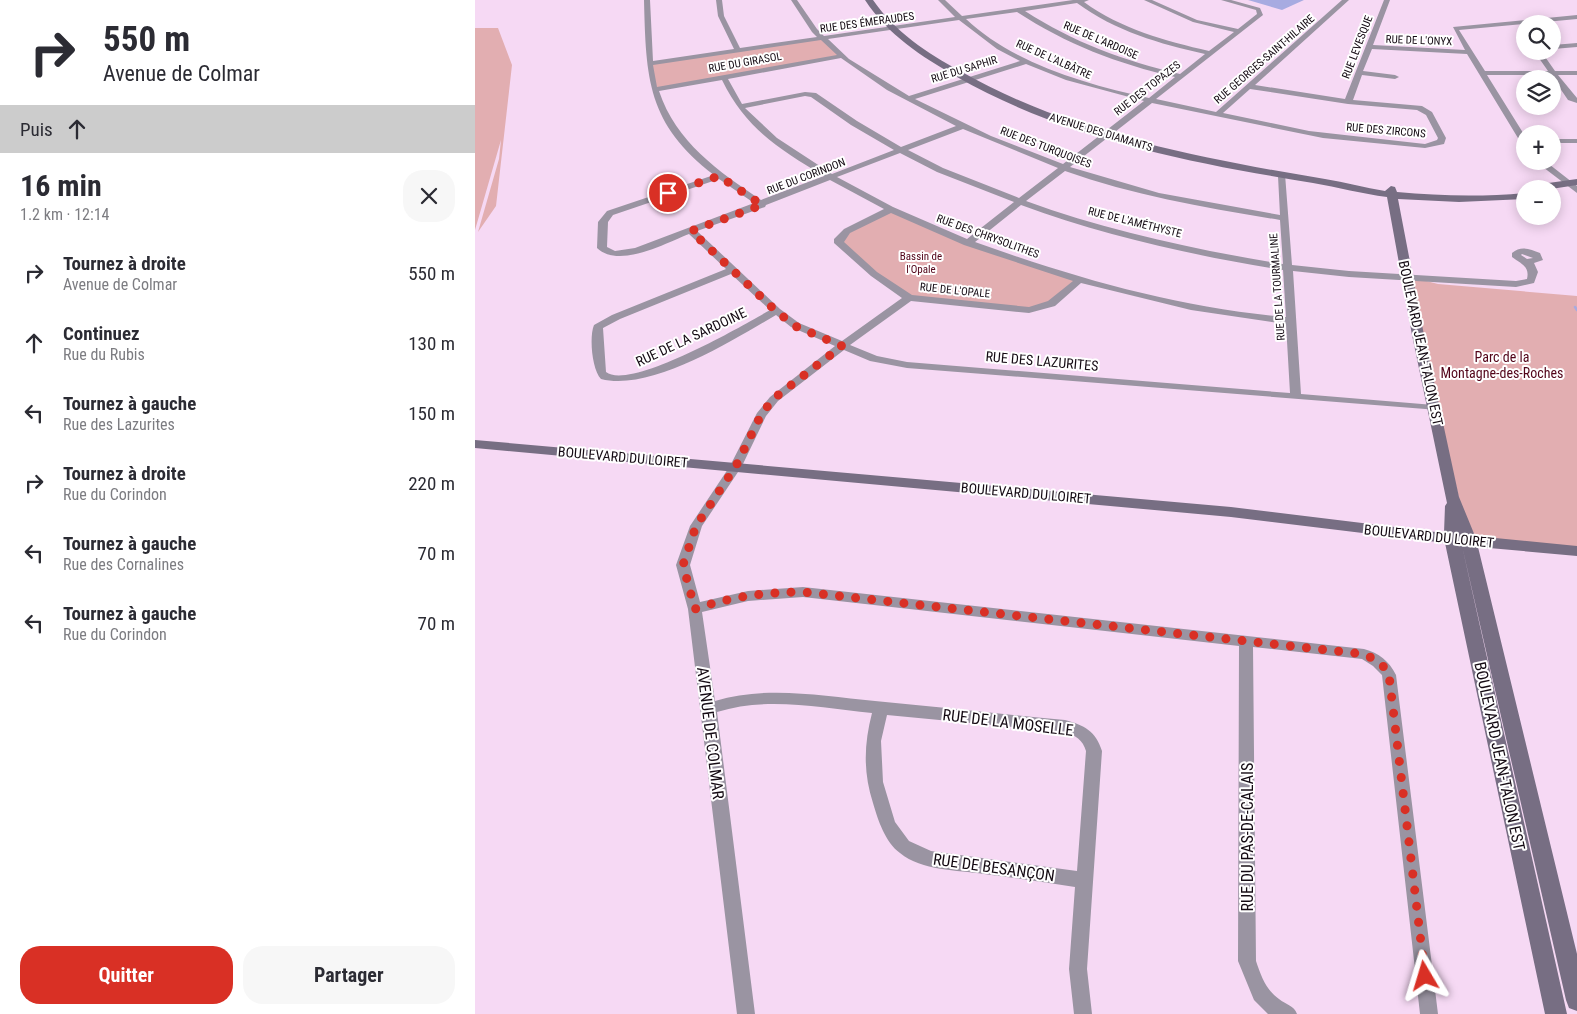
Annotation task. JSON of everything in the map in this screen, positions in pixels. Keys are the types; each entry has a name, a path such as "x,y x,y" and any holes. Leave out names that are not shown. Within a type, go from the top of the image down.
{"street":[{"path":"647,0 654,90 665,116 682,141 719,176 762,205"},
{"path":"719,0 721,16 738,50"},
{"name":"RUE DES TURQUOISES","path":"794,0 807,20 841,56 870,77 908,99 964,126 1065,168 1118,185 1172,198 1285,218"},
{"name":"AVENUE DES DIAMANTS","path":"869,0 877,13 891,28 924,53 966,80 1033,110 1105,135 1183,155 1282,176 1331,184 1463,199 1516,196"},
{"name":"RUE DE L'ALBÂTRE","path":"941,0 983,36 1027,61 1087,86 1148,101"},
{"path":"1081,0 1101,15 1153,38 1210,53"},
{"name":"RUE DES ÉMERAUDES","path":"651,63 1081,0"},
{"path":"1147,0 1195,21 1238,31"},
{"name":"RUE DES TOPAZES","path":"967,243 1261,14 1261,11 1224,0"},
{"name":"RUE GEORGES-SAINT-HILAIRE","path":"1218,114 1345,0"},
{"name":"RUE LEVESQUE","path":"1348,102 1387,0"},
{"name":"RUE DE L'ARDOISE","path":"1019,10 1057,33 1102,54 1139,67 1180,76"},
{"path":"1516,128 1455,28 1577,17"},
{"path":"1561,46 1577,45"},
{"name":"RUE DE L'ONYX","path":"1370,47 1468,52"},
{"name":"RUE DU GIRASOL","path":"654,90 841,56"},
{"name":"RUE DU SAPHIR","path":"908,99 1027,61"},
{"path":"1359,73 1395,78"},
{"path":"1483,73 1516,73"},
{"path":"1561,73 1577,73"},
{"name":"RUE DES CHRYSOLITHES","path":"724,77 740,107 776,141 831,178 889,210 967,243 1079,280 1157,300 1259,319 1292,321"},
{"path":"1561,84 1571,98 1577,101"},
{"name":"RUE DES ZIRCONS","path":"1148,101 1285,129 1338,137 1425,146 1441,142 1442,138 1425,110 1348,102 1251,86"},
{"name":"RUE DE L'AMÉTHYSTE","path":"740,107 778,98 809,94 844,118 901,151 963,180 1019,202 1111,231 1218,255 1289,267 1349,274 1526,283 1531,281 1533,277 1529,262"},
{"name":"RUE DU CORINDON","path":"719,176 610,213 603,222 602,248 614,254 625,254 762,205 964,126"},
{"path":"1561,140 1577,141"},
{"path":"1552,170 1572,183 1577,190 1561,192"},
{"name":"RUE DE LA TOURMALINE","path":"1282,176 1297,397"},
{"name":"AVENUE DES DIAMANTS","path":"1391,192 1493,194 1516,191"},
{"name":"BOULEVARD JEAN-TALON EST","path":"1391,192 1556,1014"},
{"name":"RUE DE L'OPALE","path":"889,210 847,231 839,239 839,242 874,274 909,298 1029,310 1044,308 1063,297 1079,280"},
{"name":"RUE DES LAZURITES","path":"691,231 776,311 795,326 874,359 907,365 1434,408"},
{"name":"RUE DE LA SARDOINE","path":"733,270 616,317 598,328 596,333 601,357 600,370 605,377 621,381 655,372 776,311"},
{"name":"AVENUE DE COLMAR","path":"746,1014 695,609 683,565 696,526 736,466 761,415 773,399 909,298"},
{"name":"BOULEVARD DU LOIRET","path":"475,444 1231,512 1461,540 1577,551"},
{"name":"BOULEVARD JEAN-TALON EST","path":"1461,540 1577,1000"},
{"path":"695,609 740,596 773,592 803,592 1363,654 1385,666 1389,675 1429,1014"},
{"name":"RUE DU PAS-DE-CALAIS","path":"1246,642 1247,961 1254,985 1264,999 1276,1010 1288,1014"},
{"name":"RUE DE LA MOSELLE","path":"709,709 735,701 779,698 1065,726 1078,730 1088,736 1094,751 1078,969 1083,1014"},
{"name":"RUE DE BESANÇON","path":"881,707 873,741 873,768 881,802 893,834 903,845 915,854 931,859 1084,880"}],"green space":[{"path":"475,28 498,28 512,65 496,206 478,232 499,159 501,140 475,230"},
{"path":"823,38 841,56 654,90 651,63"},
{"name":"Bassin de l'Opale","path":"889,210 967,243 1079,280 1063,297 1029,310 909,298 842,246 841,235"},
{"name":"Parc de la Montagne-des-Roches","path":"1407,276 1438,284 1577,296 1577,551 1469,541"}],"water":[{"path":"1248,0 1304,0 1282,10"}],"route":[{"path":"668,193 719,176 762,205 691,231 776,311 795,326 842,346 773,399 761,415 736,466 696,526 683,565 695,609 719,600 740,596 773,592 803,592 1363,654 1375,659 1385,666 1389,675 1425,976"}]}
